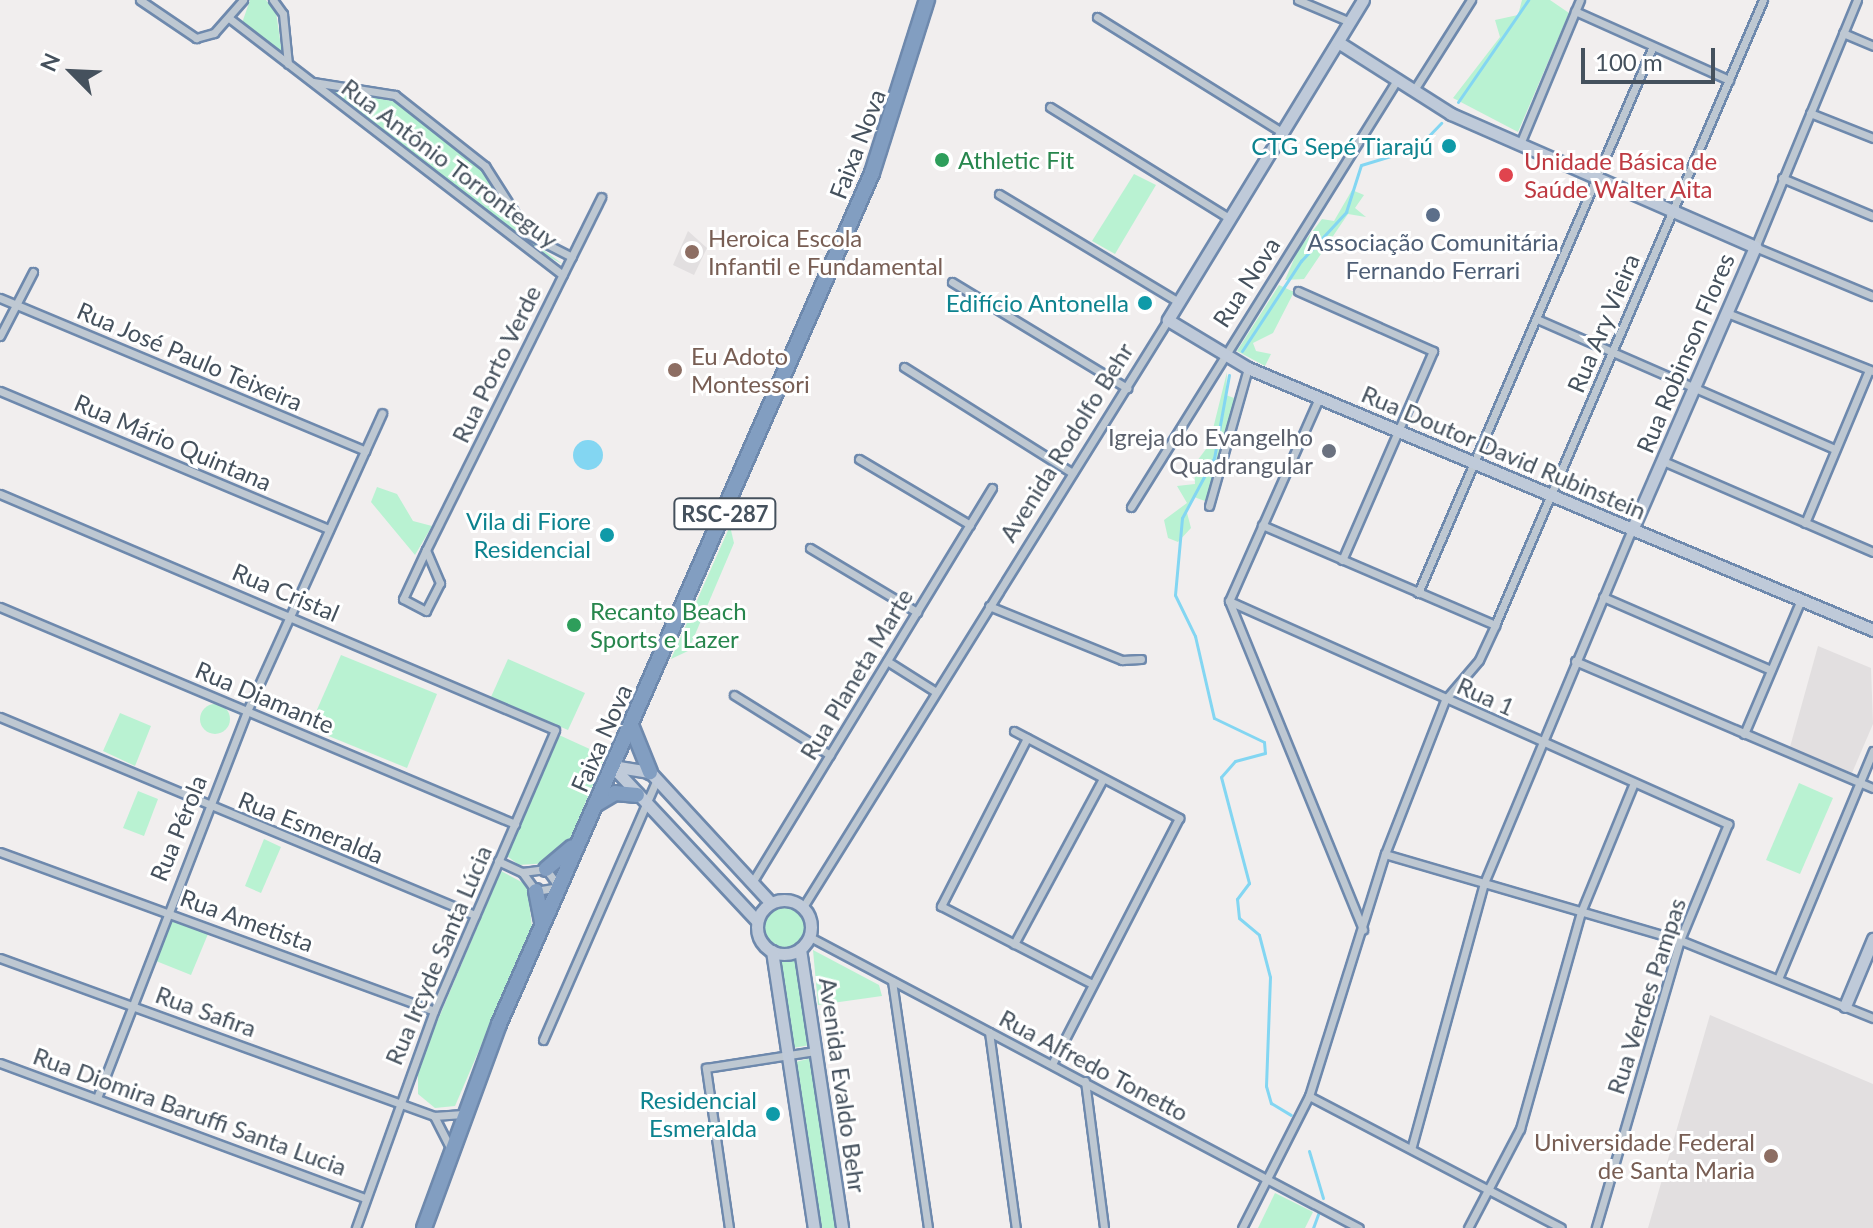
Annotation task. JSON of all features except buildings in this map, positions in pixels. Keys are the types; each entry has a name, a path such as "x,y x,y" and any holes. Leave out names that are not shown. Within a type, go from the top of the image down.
{"highway":[{"name":"Faixa Nova","path":"424,1228 450,1147 542,925 872,173 927,0"},
{"path":"631,724 653,776"},
{"path":"595,805 615,793 641,799"},
{"path":"546,869 580,838"},
{"path":"536,891 542,925"}],"street":[{"path":"140,0 196,38 229,18 243,0"},
{"path":"273,0 283,14 288,64"},
{"path":"1298,0 1350,22"},
{"name":"Avenida Rodolfo Behr","path":"803,907 1127,388 1363,0"},
{"path":"1414,90 1471,0"},
{"path":"1520,144 1580,0"},
{"name":"Rua Ary Vieira","path":"1242,1228 1309,1096 1385,854 1445,700 1479,660 1495,625 1763,0"},
{"name":"Rua Robinson Flores","path":"1412,1146 1484,883 1559,696 1727,313 1857,0"},
{"path":"1575,11 1729,80"},
{"path":"1097,17 1282,132"},
{"name":"Rua Antônio Torronteguy","path":"229,18 563,275"},
{"path":"1845,29 1873,46"},
{"path":"1338,42 1414,90 1520,144 1873,296"},
{"path":"1418,593 1653,46"},
{"name":"Rua Nova","path":"1131,507 1223,354 1397,80"},
{"name":"Rua Antônio Torronteguy","path":"313,82 395,95 485,166 529,235 572,257"},
{"path":"1050,107 1229,218"},
{"path":"1810,113 1873,138"},
{"path":"1782,178 1873,216"},
{"path":"999,194 1179,302"},
{"name":"Rua Porto Verde","path":"426,550 440,583 426,611 403,599 426,550 601,197"},
{"path":"0,336 33,272"},
{"path":"952,282 1127,388"},
{"path":"1298,291 1433,351 1342,560"},
{"name":"Rua José Paulo Teixeira","path":"0,298 365,451"},
{"path":"1727,313 1871,370 1805,523"},
{"path":"1537,319 1835,449"},
{"name":"Rua Doutor David Rubinstein","path":"1168,320 1248,368 1873,630"},
{"path":"904,367 1072,473"},
{"path":"1209,506 1248,368"},
{"name":"Rua Mário Quintana","path":"0,391 329,529"},
{"path":"1319,398 1229,601 1363,930"},
{"name":"Rua Pérola","path":"97,1098 165,912 247,711 382,413"},
{"path":"859,459 970,525"},
{"path":"1663,461 1873,552"},
{"name":"Rua Planeta Marte","path":"753,881 992,488"},
{"name":"Rua Cristal","path":"0,494 555,730"},
{"path":"1262,525 1495,625"},
{"path":"810,548 917,612"},
{"path":"1603,597 1771,670"},
{"name":"Rua 1","path":"1229,601 1728,824"},
{"path":"1744,734 1800,602"},
{"path":"989,606 1122,660 1141,659"},
{"name":"Rua Diamante","path":"0,607 515,824"},
{"path":"887,661 936,692"},
{"path":"1575,661 1873,788"},
{"path":"734,695 830,755"},
{"name":"Rua Esmeralda","path":"0,717 475,915"},
{"name":"Rua Ircyde Santa Lúcia","path":"356,1228 434,1011 555,730"},
{"path":"1014,731 1179,818 1052,1064"},
{"path":"1027,738 941,906 1092,984"},
{"path":"1778,979 1873,751"},
{"path":"612,766 653,776 771,903 803,907 810,937 800,949 772,951 757,921 612,766"},
{"path":"543,1040 653,776"},
{"path":"1014,944 1103,779"},
{"path":"1468,1228 1520,1129 1581,912 1634,783"},
{"name":"Rua Verdes Pampas","path":"1596,1228 1680,940 1728,824"},
{"name":"Rua Ametista","path":"0,852 434,1011"},
{"path":"1385,854 1680,940 1873,1018"},
{"path":"498,861 522,872 536,891 559,887 546,869 522,872"},
{"path":"757,921 771,903"},
{"name":"Rua Alfredo Tonetto","path":"810,937 1359,1228"},
{"path":"1845,1006 1873,939"},
{"name":"Avenida Evaldo Behr","path":"800,949 842,1228"},
{"name":"Avenida Evaldo Behr","path":"772,951 814,1228"},
{"name":"Rua Safira","path":"0,958 434,1116"},
{"path":"892,981 928,1228"},
{"path":"989,1032 1016,1228"},
{"path":"729,1228 706,1068 815,1051"},
{"name":"Rua Diomira Baruffi Santa Lucia","path":"0,1063 365,1198"},
{"path":"1085,1081 1104,1228"},
{"path":"1309,1096 1412,1146 1561,1228"},
{"path":"450,1147 434,1116 463,1114"}],"shaded area":[{"name":"Heroica Escola Infantil e Fundamental","path":"688,231 707,248 694,275 673,265"},
{"path":"1818,646 1871,668 1873,724 1852,773 1790,747"},
{"name":"Universidade Federal de Santa Maria","path":"1710,1015 1873,1084 1873,1228 1648,1228"}],"green space":[{"path":"250,0 266,0 276,12 282,53 242,23"},
{"path":"1522,0 1550,0 1569,13 1518,132 1453,98 1500,37 1495,20 1518,15"},
{"path":"326,88 397,102 479,166 520,233 564,265 536,250"},
{"path":"1134,174 1156,185 1115,254 1092,241"},
{"path":"1352,190 1364,195 1355,208 1366,217 1348,214 1304,279 1285,280 1298,250 1322,219 1334,221"},
{"path":"1279,285 1294,292 1273,333 1253,343 1256,351 1271,354 1265,366 1237,351"},
{"path":"1227,372 1226,395 1234,398 1224,456 1205,501 1194,497 1186,509 1191,528 1178,542 1168,538 1164,520 1187,503 1177,486 1195,484 1194,465 1209,445"},
{"path":"377,487 397,494 413,521 432,526 415,555 371,502"},
{"path":"730,526 734,543 688,651 671,659"},
{"path":"341,655 437,694 407,768 309,728"},
{"path":"508,659 585,693 568,730 491,697"},
{"path":"215,704 226,708 230,719 226,730 215,734 204,730 200,719 204,708"},
{"path":"120,713 151,726 135,766 103,751"},
{"path":"559,735 605,756 569,842 549,863 519,865 507,856"},
{"path":"1799,783 1833,798 1800,874 1766,860"},
{"path":"138,791 158,799 144,836 123,828"},
{"path":"264,839 281,847 261,893 245,886"},
{"path":"501,871 527,885 532,927 455,1106 435,1108 418,1094 418,1067"},
{"path":"784,905 799,911 805,926 799,941 784,947 769,941 763,926 769,911"},
{"path":"171,921 208,934 191,975 156,961"},
{"path":"813,950 879,985 882,996 818,1005"},
{"path":"796,958 810,1045 793,1048 779,961"},
{"path":"811,1058 836,1228 820,1228 796,1062"},
{"path":"1275,1193 1313,1212 1305,1228 1258,1228"}],"water":[{"path":"588,440 594,441 602,449 602,461 594,469 588,470 582,469 574,461 573,455 574,449 582,441"}],"waterway":[{"path":"1458,102 1528,0"},
{"path":"1242,351 1301,261 1346,212 1361,165 1417,148 1441,123"},
{"path":"1229,375 1214,458 1182,518 1175,595 1195,636 1214,718 1264,742 1265,753 1235,761 1221,777 1249,883 1237,899 1239,918 1259,935 1270,977 1266,1086 1271,1103 1291,1115"},
{"path":"1309,1151 1323,1198"},
{"path":"1313,1228 1318,1214"}],"place":[{"name":"CTG Sepé Tiarajú","path":"1449,146"},
{"name":"Athletic Fit","path":"942,160"},
{"name":"Unidade Básica de Saúde Walter Aita","path":"1506,175"},
{"name":"Associação Comunitária Fernando Ferrari","path":"1433,215"},
{"name":"Heroica Escola Infantil e Fundamental","path":"692,252"},
{"name":"Edifício Antonella","path":"1145,303"},
{"name":"Eu Adoto Montessori","path":"675,370"},
{"name":"Igreja do Evangelho Quadrangular","path":"1329,451"},
{"name":"Vila di Fiore Residencial","path":"607,535"},
{"name":"Recanto Beach Sports e Lazer","path":"574,625"},
{"name":"Residencial Esmeralda","path":"773,1114"},
{"name":"Universidade Federal de Santa Maria","path":"1771,1156"}]}
